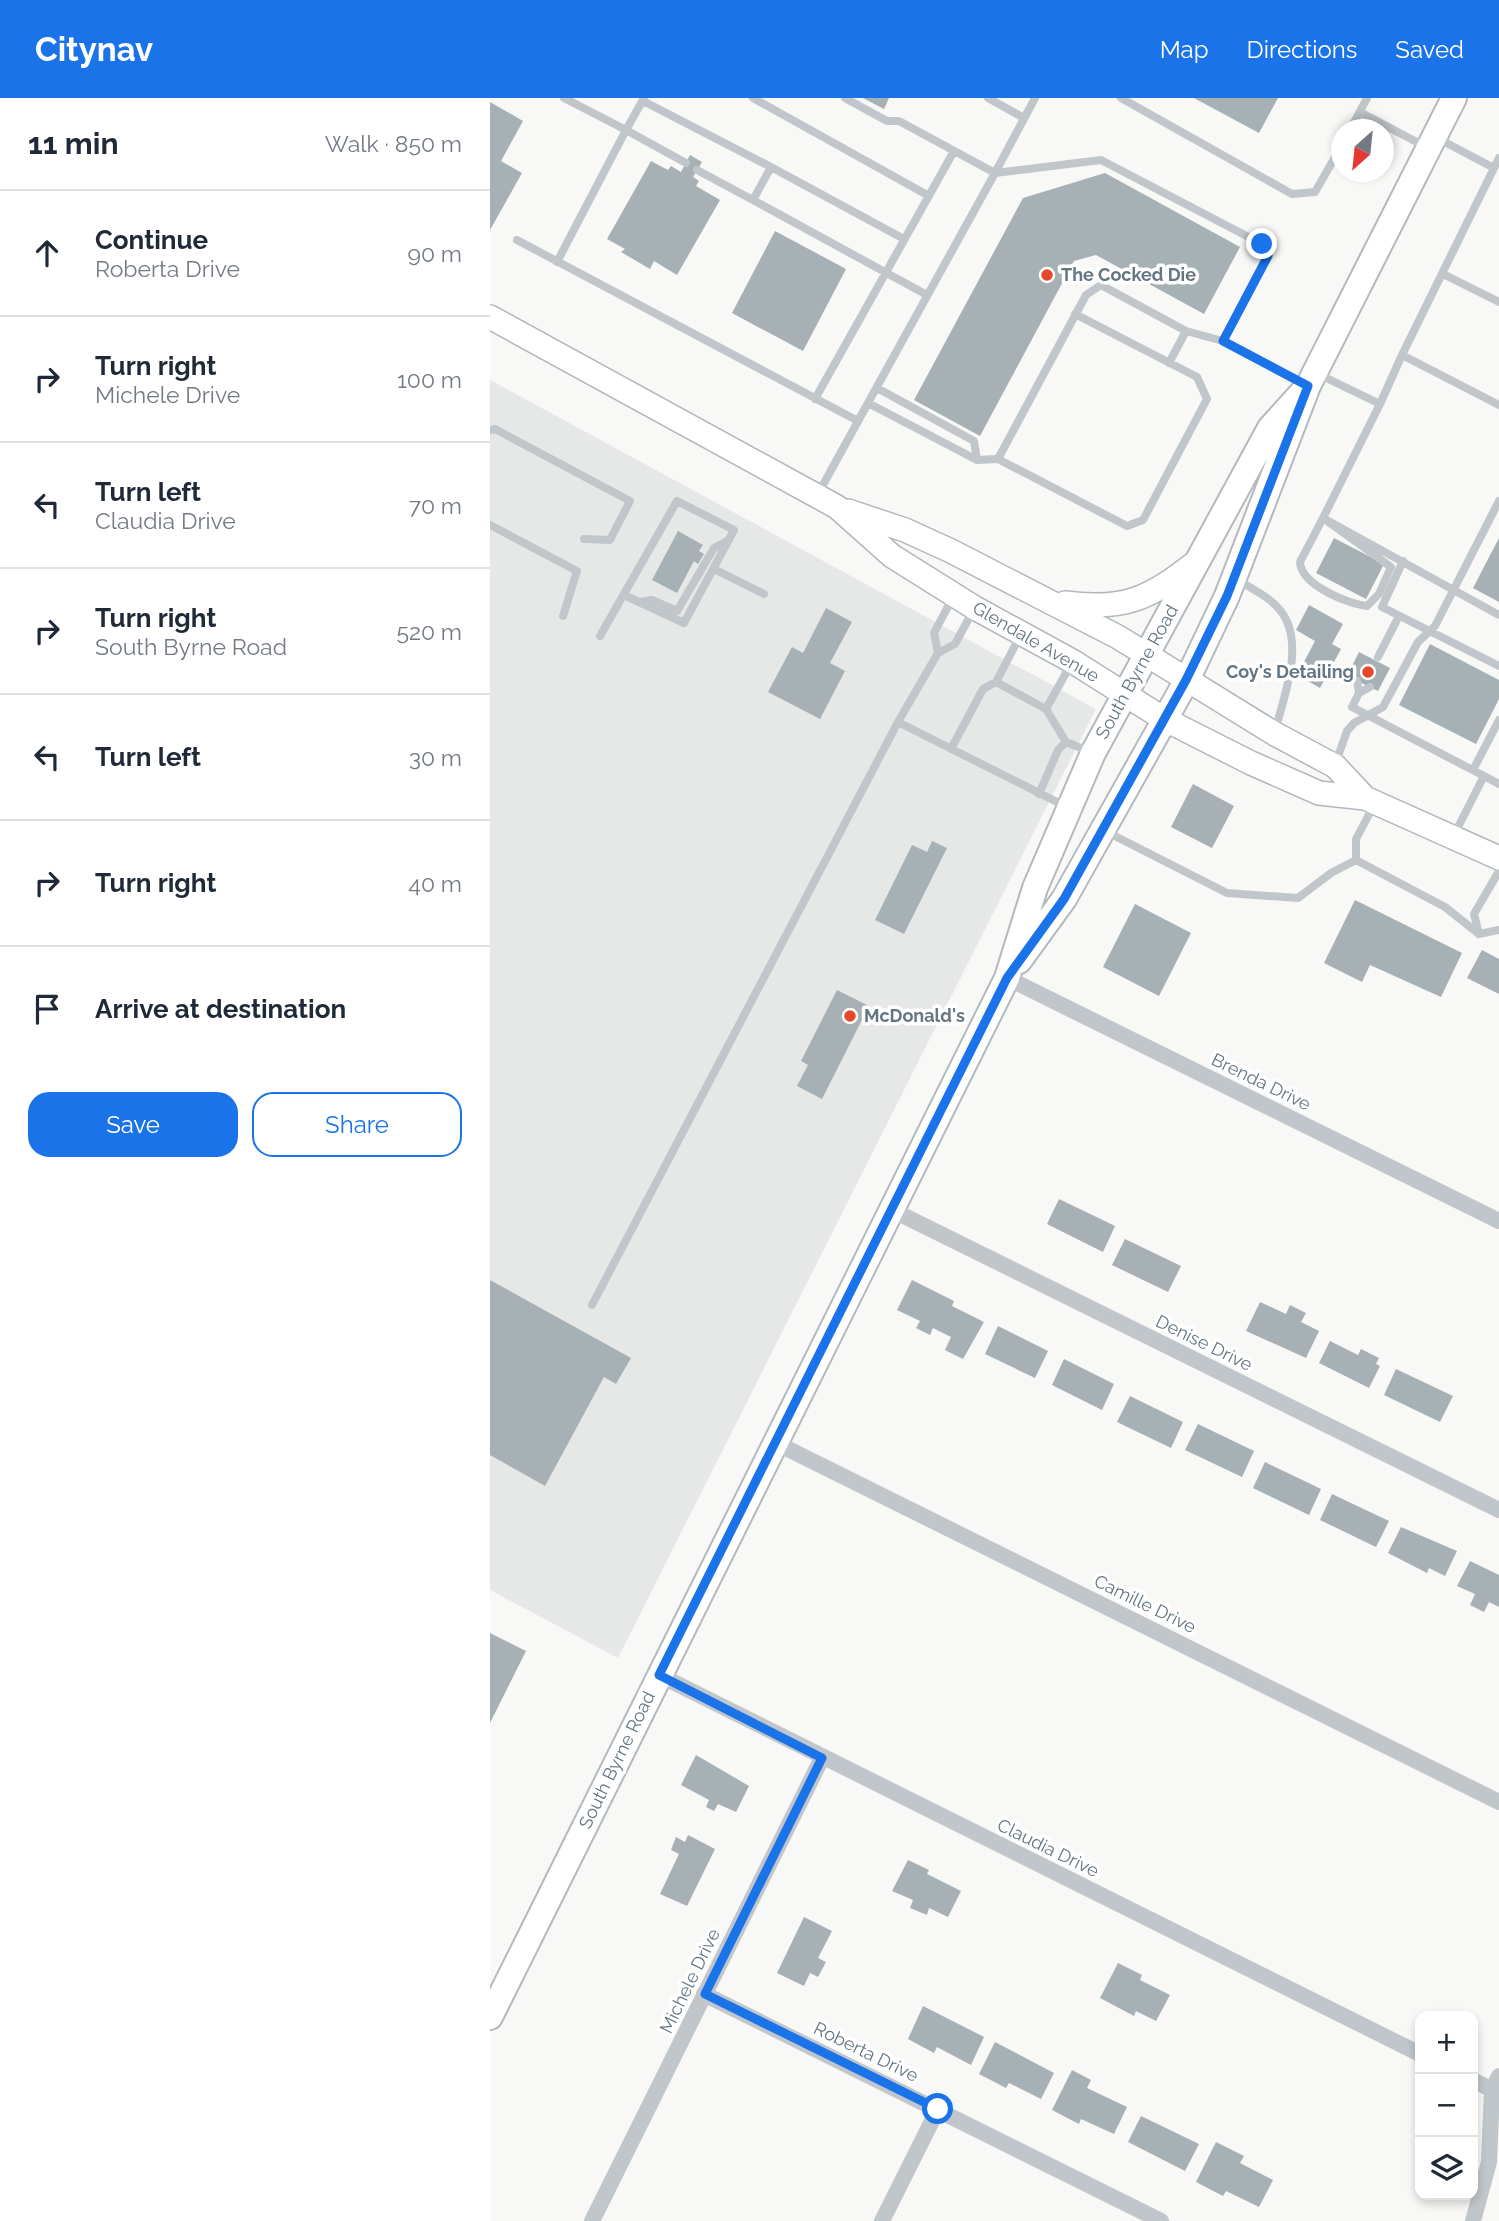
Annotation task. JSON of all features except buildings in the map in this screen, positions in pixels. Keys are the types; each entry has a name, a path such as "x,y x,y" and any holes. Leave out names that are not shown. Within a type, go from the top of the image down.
{"main road":[{"name":"South Byrne Road","path":"1007,978 1064,899 1186,680 1234,578 1311,380 1454,98"},
{"name":"Glendale Avenue","path":"490,317 827,501 905,530 1048,601 1147,655 1275,734 1335,766 1370,800"},
{"name":"South Byrne Road","path":"490,2017 1007,978 1035,888 1093,753 1270,428 1311,380"},
{"name":"Glendale Avenue","path":"827,501 892,556 975,608 1072,661 1164,719 1251,764 1319,793 1370,800 1499,858"},
{"path":"1048,601 1096,607 1133,601 1161,590 1198,560"}],"street":[{"name":"Brenda Drive","path":"1007,978 1499,1221"},
{"name":"Denise Drive","path":"892,1210 1499,1510"},
{"name":"Camille Drive","path":"774,1442 1499,1801"},
{"name":"Claudia Drive","path":"659,1675 1415,2052"},
{"name":"Michele Drive","path":"592,2221 822,1758"},
{"name":"Roberta Drive","path":"705,1994 1161,2221"},
{"path":"1474,2221 1489,2162 1496,2083 1478,2081"},
{"path":"882,2221 938,2109"}],"lane":[{"path":"565,98 686,163"},
{"path":"753,98 929,196"},
{"path":"845,98 887,121 899,121 995,173 1101,160 1262,244 1268,256 1223,341"},
{"path":"989,98 1024,118"},
{"path":"827,501 858,421 1035,98"},
{"path":"1121,98 1292,194 1315,192 1331,164"},
{"path":"1356,119 1367,98"},
{"path":"557,262 643,99 904,239"},
{"path":"1360,111 1494,168"},
{"path":"815,399 954,151"},
{"path":"1323,518 1391,567 1373,602 1367,606 1357,605 1312,582 1300,568 1315,528 1323,518 1380,404 1499,158"},
{"path":"753,200 771,167"},
{"path":"697,170 927,295"},
{"path":"517,240 858,421"},
{"path":"1443,274 1499,302"},
{"path":"998,459 1086,295 1101,285 1186,331 1223,341 1311,380 1380,404"},
{"path":"869,403 977,460 998,459 1128,526 1143,520 1207,400 1196,377 1075,314"},
{"path":"1169,362 1186,331"},
{"path":"1402,355 1499,405"},
{"path":"877,388 974,441 977,460"},
{"path":"490,430 495,429 630,500 610,540 584,539"},
{"path":"600,636 626,596 677,501 734,530 684,623 626,596"},
{"path":"1335,766 1347,731 1388,700 1418,642 1438,620 1499,501"},
{"path":"1323,518 1499,615"},
{"path":"490,525 577,571 563,616"},
{"path":"640,602 652,600 677,611 714,548 729,540"},
{"path":"1404,561 1382,607 1499,666"},
{"path":"713,569 764,594"},
{"path":"1234,578 1280,610 1288,626 1293,646 1275,734"},
{"path":"938,653 934,633 954,594"},
{"path":"592,1305 898,722 938,653 955,644 975,608"},
{"path":"1376,660 1399,616"},
{"path":"951,749 983,689 996,682 1022,634"},
{"path":"1046,709 1072,661"},
{"path":"1357,681 1359,693 1352,707 1484,776 1498,779"},
{"path":"996,682 1046,709 1066,742 1093,753"},
{"path":"1359,693 1370,688"},
{"path":"1473,770 1499,720"},
{"path":"898,722 1070,809"},
{"path":"1040,794 1058,750 1066,742"},
{"path":"1453,837 1484,776"},
{"path":"1356,860 1356,839 1370,800"},
{"path":"1102,830 1227,893 1298,898 1331,873 1356,860"},
{"path":"1356,860 1445,907 1479,934 1499,930"},
{"path":"1479,934 1474,914 1499,870"}],"shaded area":[{"path":"490,380 1096,709 618,1658 490,1590"}],"place":[{"name":"The Cocked Die","path":"1047,275"},
{"name":"Coy's Detailing","path":"1368,672"},
{"name":"McDonald's","path":"850,1016"}],"route":[{"path":"938,2109 705,1994 822,1758 659,1675 1007,978 1064,899 1186,680 1227,596 1308,386 1223,341 1268,256 1262,244"}]}
